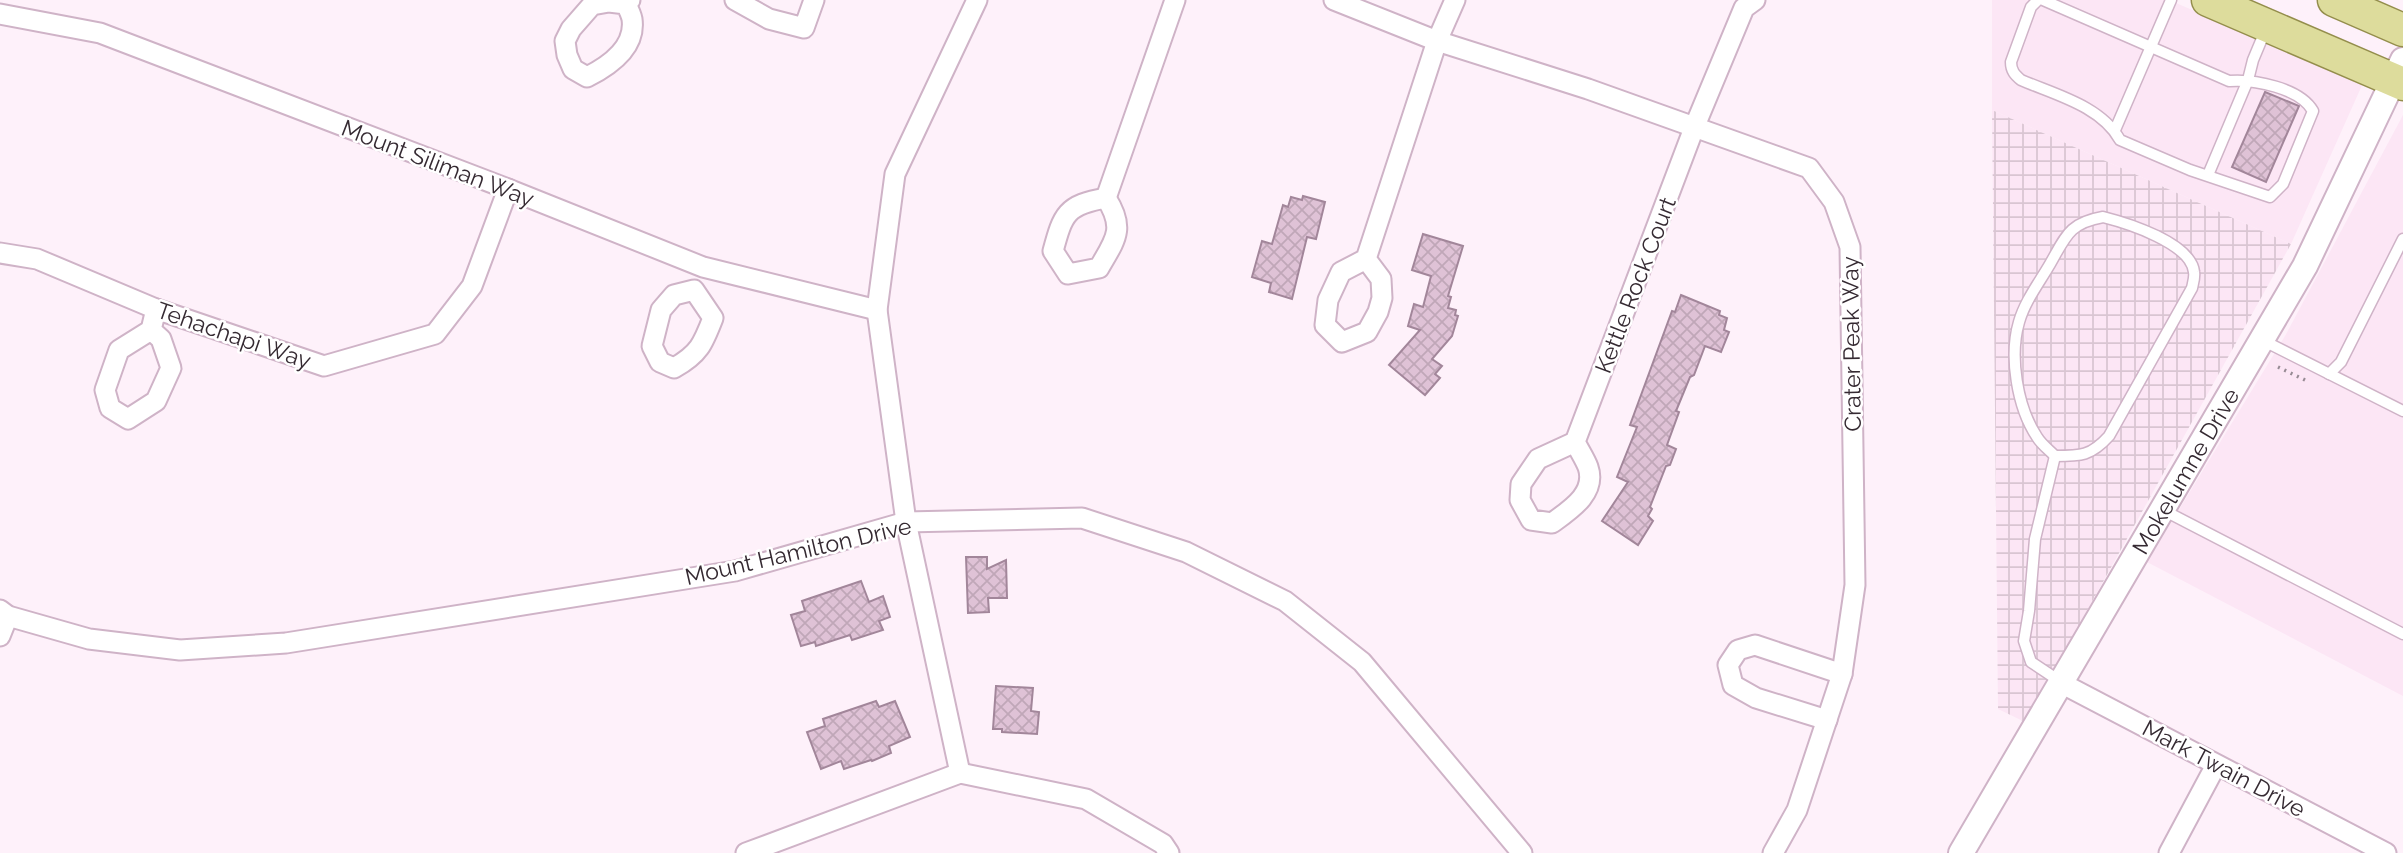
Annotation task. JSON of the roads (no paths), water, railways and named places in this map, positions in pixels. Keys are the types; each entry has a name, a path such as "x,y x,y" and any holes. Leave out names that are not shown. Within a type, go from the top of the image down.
{"main road":[{"path":"2208,0 2400,75"},
{"path":"2334,0 2403,30"}],"street":[{"path":"735,0 769,19 804,28 814,0"},
{"path":"960,773 906,522 877,310 895,174 976,0"},
{"path":"1106,198 1175,0"},
{"name":"Crater Peak Way","path":"1334,0 1437,41 1588,89 1809,168 1834,202 1850,247 1855,585 1842,674 1797,810 1773,853"},
{"path":"1366,260 1437,41 1455,0"},
{"name":"Kettle Rock Court","path":"1575,442 1694,128 1747,3"},
{"name":"Mount Siliman Way","path":"0,14 100,33 508,189 703,267 877,310"},
{"name":"Mokelumne Drive","path":"1962,853 2305,266 2400,75"},
{"name":"Tehachapi Way","path":"0,253 37,259 156,309 324,366 435,334 472,286 508,189"},
{"path":"694,290 703,267"},
{"path":"151,330 156,309"},
{"name":"Mount Hamilton Drive","path":"4,613 89,639 180,650 286,643 735,571 906,522 1082,518 1186,552 1285,601 1362,662 1522,853"},
{"path":"0,636 4,613"},
{"path":"1827,720 1756,698 1732,684 1728,665 1738,650 1755,645 1842,674"},
{"name":"Mark Twain Drive","path":"2062,682 2386,853"},
{"path":"2169,853 2216,765"},
{"path":"746,853 960,773 1086,799 1163,844 1169,853"}],"lane":[{"path":"2040,0 2229,81 2266,83 2308,102 2313,111 2283,184 2270,197 2190,170 2120,140 2115,130 2098,114 2021,80 2011,68 2011,62 2031,7 2040,0"},
{"path":"2115,130 2171,0"},
{"path":"2208,175 2268,25"},
{"path":"2103,217 2123,222 2176,246 2188,257 2194,271 2192,288 2109,436 2098,449 2080,456 2055,456 2038,439 2024,413 2017,381 2018,324 2025,305 2068,232 2084,220 2103,217"},
{"path":"2329,374 2341,362 2403,239"},
{"path":"2262,340 2403,411"},
{"path":"2055,456 2035,539 2024,641 2031,662 2062,682"},
{"path":"2163,510 2403,634"}]}
